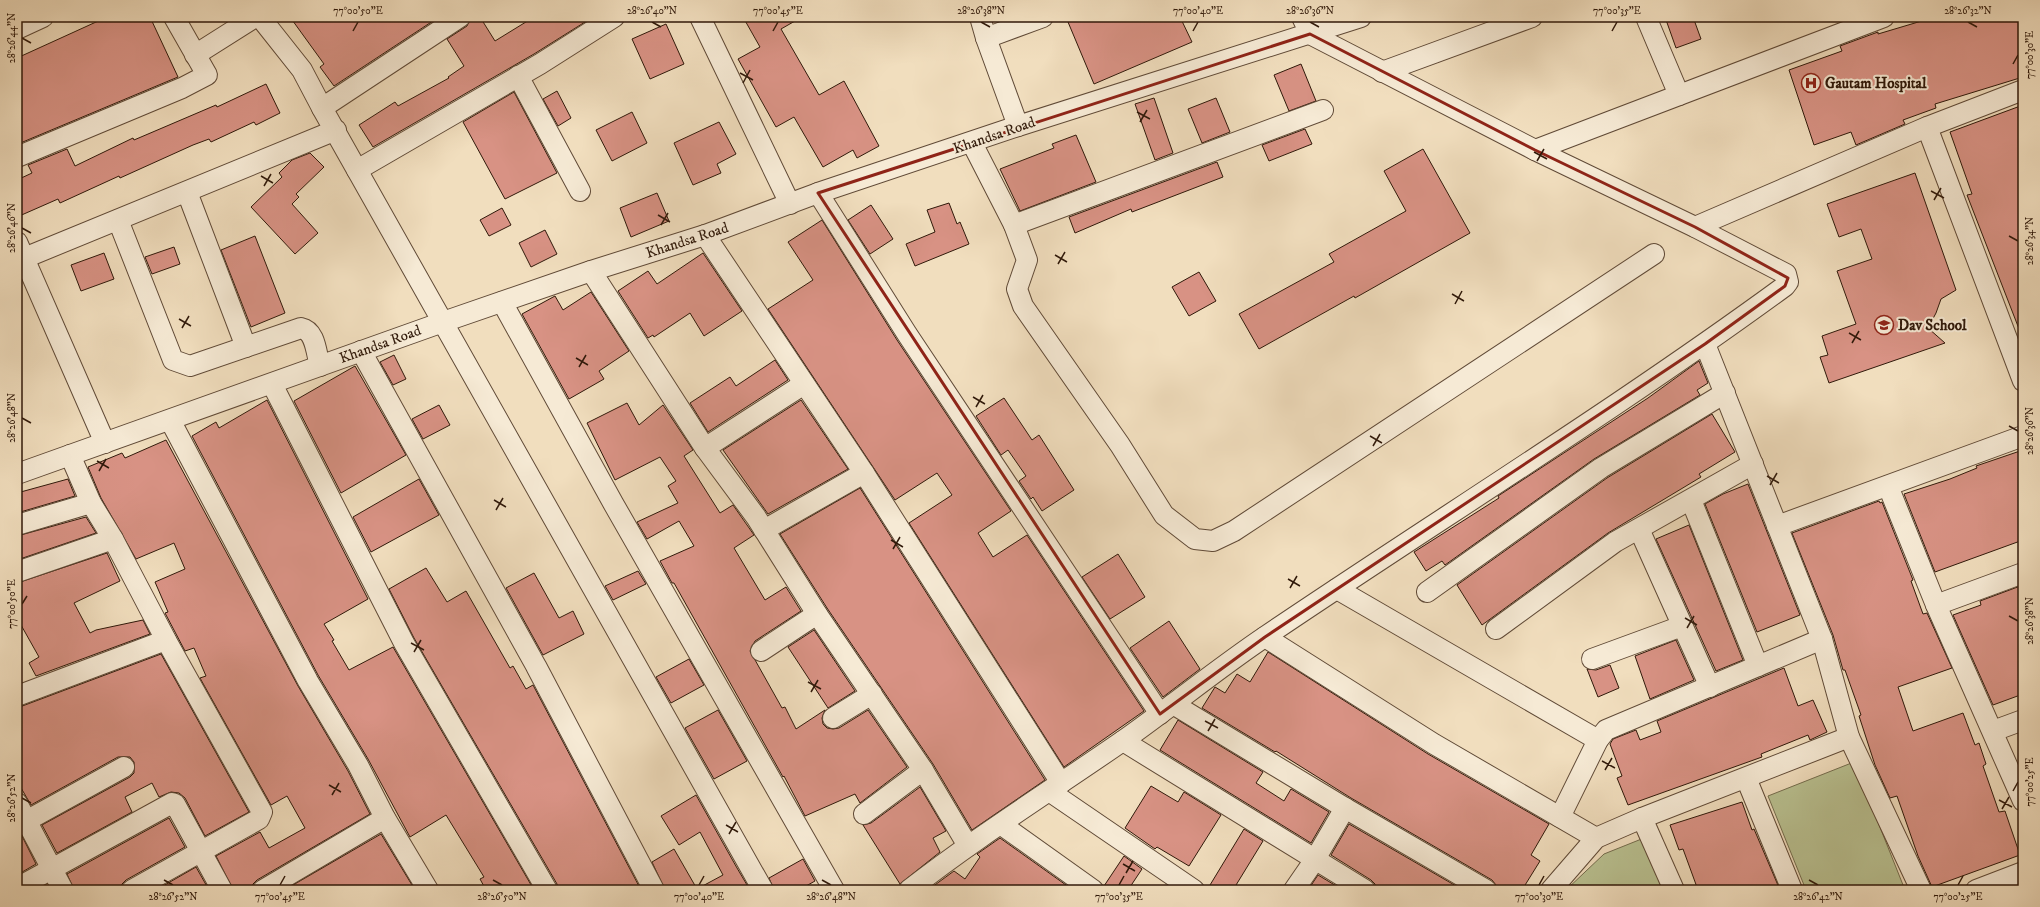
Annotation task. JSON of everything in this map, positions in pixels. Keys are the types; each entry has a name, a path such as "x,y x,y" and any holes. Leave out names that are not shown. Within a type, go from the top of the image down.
{"street":[{"path":"17,29 43,17"},
{"path":"17,157 182,88 207,75 174,17"},
{"path":"195,55 255,17"},
{"path":"260,17 302,70 763,890"},
{"path":"322,108 459,17"},
{"path":"358,170 518,76 614,17"},
{"path":"700,17 790,204"},
{"path":"980,17 986,38 1018,126"},
{"path":"986,38 1043,17"},
{"name":"Khandsa Road","path":"17,474 443,322 591,271 705,235 818,193 972,143 1306,26 1361,17"},
{"path":"1382,72 1532,17"},
{"path":"1646,17 1679,95"},
{"path":"1535,150 1884,17"},
{"path":"909,890 968,846 1002,825 1123,741 1265,637 1705,344 1785,286 1788,278 1786,274 1695,227 1535,150 1382,72 1306,26"},
{"path":"518,76 580,191"},
{"path":"1695,227 1927,127 2023,90"},
{"path":"1014,225 1323,110"},
{"path":"1927,127 2023,381"},
{"path":"105,443 19,254 118,220 336,130"},
{"path":"972,143 1014,225 1027,260 1017,289 1024,306 1032,320 1120,446 1164,516 1194,539 1213,541 1234,531 1344,461 1654,254"},
{"path":"187,192 246,347"},
{"path":"818,193 907,334 1167,709 1345,808 1486,890"},
{"path":"118,220 173,360 182,365 190,366 301,328 311,334 320,366"},
{"path":"705,235 864,473 1055,787 1194,890"},
{"path":"591,271 705,448 764,530 817,614 923,770 968,846"},
{"path":"502,302 613,503 834,890"},
{"path":"1705,344 1822,639 1849,737 1921,890"},
{"path":"361,351 536,666 654,890"},
{"path":"272,384 404,643 547,890"},
{"path":"705,448 804,384"},
{"path":"1427,592 1601,468 1725,393"},
{"path":"170,420 304,674 358,766 385,818 428,890"},
{"path":"1777,526 2023,436"},
{"path":"70,455 91,503 113,539 166,640 262,812 259,819 201,850 132,890"},
{"path":"1496,629 1615,542 1753,464"},
{"path":"764,530 864,473"},
{"path":"1888,486 1936,605 2023,801"},
{"path":"1691,500 1758,666"},
{"path":"17,525 91,503"},
{"path":"1639,529 1710,687"},
{"path":"17,572 113,539"},
{"path":"1936,605 2023,572"},
{"path":"1337,589 1598,740"},
{"path":"761,652 817,614"},
{"path":"1592,659 1682,626"},
{"path":"1265,637 1434,744 1596,838"},
{"path":"1560,817 1598,740 1606,730 1822,639"},
{"path":"17,696 166,640"},
{"path":"833,718 872,694"},
{"path":"1993,731 2023,720"},
{"path":"1554,888 1596,838 1642,818 1849,737"},
{"path":"1123,741 1314,861 1365,890"},
{"path":"22,824 124,767"},
{"path":"864,814 923,770"},
{"path":"1746,778 1792,890"},
{"path":"17,803 22,824 52,870 63,890"},
{"path":"17,888 52,870 168,804 175,804 222,890"},
{"path":"1294,890 1314,861 1345,808"},
{"path":"263,890 287,884 385,818"},
{"path":"1642,818 1674,890"},
{"path":"1002,825 1093,890"},
{"path":"1976,890 2023,872"}],"highlighted area":[{"path":"1310,34 1535,150 1695,227 1788,278 1785,286 1705,344 1265,637 1160,714 818,193"}],"green space":[{"path":"1854,762 1905,890 1806,890 1768,796"},
{"path":"1649,836 1670,890 1566,890 1604,854"}],"building":[{"path":"107,17 150,17 178,77 18,144 17,58"},
{"path":"290,17 439,17 334,86 320,67 324,64"},
{"path":"471,17 480,17 495,41 534,17 593,17 534,54 373,147 359,125 395,102 398,106 449,78 448,77 464,66 447,39 467,26"},
{"path":"743,17 802,17 781,29 819,95 844,81 879,146 857,158 853,150 823,167 794,117 776,127 738,59 760,47"},
{"path":"1079,17 1180,17 1192,42 1094,84 1068,22"},
{"path":"1665,17 1693,17 1701,39 1676,48"},
{"path":"1935,17 2023,17 2023,77 1935,104 1936,108 1903,120 1905,124 1856,145 1851,132 1814,145 1789,70 1842,51 1840,46 1878,32 1878,34"},
{"path":"666,24 684,64 650,79 632,39"},
{"path":"1301,64 1316,101 1289,111 1274,75"},
{"path":"266,84 280,113 256,125 254,122 211,142 209,139 193,145 60,203 58,199 17,217 17,180 32,173 28,165 67,149 75,166 133,138 134,140 216,105 217,107"},
{"path":"557,91 571,118 558,126 543,99"},
{"path":"514,92 557,173 505,199 463,122"},
{"path":"1154,98 1173,153 1155,160 1135,104"},
{"path":"1216,98 1230,132 1202,143 1188,109"},
{"path":"2023,105 2023,334 2021,334 1967,195 1972,194 1950,132"},
{"path":"632,112 647,143 612,161 596,130"},
{"path":"719,122 736,154 717,164 721,173 693,185 674,143"},
{"path":"1305,129 1312,144 1269,161 1262,145"},
{"path":"1076,135 1096,182 1020,211 1000,169 1054,148 1052,144"},
{"path":"1423,149 1470,233 1355,298 1354,296 1259,349 1239,314 1334,262 1329,254 1406,211 1384,171"},
{"path":"310,153 324,167 296,194 299,197 292,204 318,233 295,254 251,207 282,177 279,173 292,160"},
{"path":"1217,162 1223,177 1132,212 1131,209 1075,233 1069,217"},
{"path":"1915,173 1956,290 1941,299 1928,328 1945,343 1829,383 1820,357 1828,355 1822,336 1856,324 1837,271 1872,259 1861,229 1839,237 1827,204"},
{"path":"657,193 669,221 631,237 620,208"},
{"path":"949,203 957,224 960,222 969,244 915,266 906,244 935,232 927,210"},
{"path":"871,205 893,239 870,254 848,220"},
{"path":"502,208 511,225 489,236 480,220"},
{"path":"822,220 897,340 1011,511 978,533 993,557 1027,535 1144,711 1064,767 909,523 952,495 937,473 895,500 768,309 813,280 788,242"},
{"path":"545,230 557,254 531,267 519,243"},
{"path":"255,236 285,313 251,327 221,250"},
{"path":"174,247 180,264 152,274 145,257"},
{"path":"104,253 114,279 81,291 71,265"},
{"path":"703,253 742,311 704,336 690,313 654,337 653,335 648,338 618,291 648,271 657,284"},
{"path":"1199,272 1216,301 1189,316 1172,287"},
{"path":"591,292 629,351 599,371 604,379 569,399 522,314 555,296 563,310"},
{"path":"394,355 406,379 393,385 380,362"},
{"path":"775,360 788,380 708,432 690,403 730,377 736,386"},
{"path":"1699,361 1708,383 1697,390 1700,395 1594,459 1445,565 1442,561 1426,571 1414,552 1499,498 1498,496 1648,398"},
{"path":"355,366 406,455 341,493 294,401"},
{"path":"1004,398 1032,440 1039,435 1074,490 1042,511 1033,497 1031,499 1019,481 1026,476 1008,450 1001,455 976,416"},
{"path":"267,400 368,599 324,624 334,640 332,641 349,670 393,647 534,890 486,890 480,879 484,877 446,815 410,837 368,759 318,675 192,436 216,422 219,428"},
{"path":"801,400 848,469 768,514 723,450"},
{"path":"627,403 639,425 663,405 693,450 684,456 720,513 733,505 754,535 734,548 765,600 786,587 801,611 755,641 750,651 782,708 785,707 796,729 825,710 822,718 823,724 827,728 833,729 839,728 868,710 907,767 860,803 855,794 805,816 784,776 783,777 674,583 672,583 660,561 694,546 679,521 647,539 637,522 678,503 668,486 676,481 660,457 615,480 587,423"},
{"path":"439,405 450,425 423,439 412,419"},
{"path":"1712,414 1735,452 1699,474 1701,477 1608,533 1482,625 1457,585 1607,478"},
{"path":"166,440 298,686 348,771 370,814 257,880 253,884 252,890 233,890 216,856 260,832 269,848 305,828 287,796 271,805 200,678 206,676 194,648 185,651 165,613 168,612 155,582 185,569 174,543 136,559 101,498 88,467 122,453 125,458"},
{"path":"2023,450 2023,540 1935,572 1904,494 1950,479 1977,468 1976,466"},
{"path":"68,479 75,496 17,513 17,493"},
{"path":"419,479 439,515 371,552 353,517"},
{"path":"1748,484 1800,615 1757,632 1705,504 1723,494"},
{"path":"860,488 1045,780 972,830 933,764 827,608 780,534"},
{"path":"1879,501 1880,503 1882,502 1913,580 1911,581 1923,614 1927,613 1952,668 1898,687 1913,731 1963,713 1975,745 1979,743 1986,764 1983,766 1999,812 2005,811 2020,855 1932,887 1918,856 1897,796 1890,798 1875,765 1859,716 1861,715 1845,670 1843,670 1833,635 1792,533"},
{"path":"86,517 96,533 17,560 17,536"},
{"path":"1689,525 1743,660 1716,671 1656,539"},
{"path":"107,553 120,581 74,603 90,633 96,630 143,620 150,634 36,676 29,663 39,657 21,625 17,626 17,583"},
{"path":"1118,554 1145,597 1110,619 1082,577"},
{"path":"426,568 447,602 466,591 510,668 513,666 526,689 533,685 641,890 558,890 557,884 414,638 389,589"},
{"path":"638,571 646,584 613,600 605,586"},
{"path":"534,573 559,618 573,611 584,634 543,655 506,588"},
{"path":"2023,585 2023,694 1993,705 1953,615 1981,605 1980,601"},
{"path":"1169,621 1200,669 1163,697 1130,648"},
{"path":"814,630 855,691 828,708 788,647"},
{"path":"1676,640 1694,680 1650,699 1635,656"},
{"path":"1268,652 1428,754 1549,824 1531,855 1540,861 1522,890 1497,890 1496,885 1492,880 1351,798 1276,751 1275,752 1202,708 1215,687 1225,693 1237,674 1250,682"},
{"path":"161,654 249,812 205,836 185,798 179,793 171,792 159,797 152,783 125,797 132,812 57,853 42,825 130,777 134,773 134,762 130,757 118,757 31,805 17,781 17,708"},
{"path":"689,659 704,685 671,703 656,677"},
{"path":"1610,665 1619,688 1598,697 1587,669 1596,670"},
{"path":"1784,668 1798,706 1813,700 1827,732 1810,740 1808,735 1761,754 1762,757 1628,805 1617,778 1622,776 1610,744 1613,739 1636,730 1640,740 1661,732 1657,721"},
{"path":"718,710 747,761 714,779 685,728"},
{"path":"1178,720 1263,772 1256,783 1284,801 1291,789 1329,812 1311,843 1160,750"},
{"path":"1151,786 1178,802 1184,792 1221,815 1189,866 1157,847 1155,849 1125,828"},
{"path":"920,787 946,831 933,838 940,852 900,884 863,825 871,823"},
{"path":"696,795 750,890 665,890 652,862 674,849 697,889 723,875 700,832 679,845 661,816"},
{"path":"1742,802 1752,830 1754,829 1780,890 1698,890 1683,849 1679,850 1670,825"},
{"path":"169,818 185,847 126,880 122,884 121,890 74,890 67,874"},
{"path":"1349,824 1463,890 1376,890 1375,884 1371,880 1331,855"},
{"path":"1244,829 1263,841 1233,890 1207,890"},
{"path":"381,834 415,890 296,890 293,885"},
{"path":"22,836 36,864 17,875 17,837"},
{"path":"1000,838 1073,890 928,890 954,871 965,879 980,857 977,854"},
{"path":"1124,856 1142,869 1128,890 1104,890 1104,886"},
{"path":"803,859 815,881 799,890 774,890 769,878"},
{"path":"196,867 209,890 156,890"},
{"path":"1318,875 1343,890 1308,890"},
{"path":"47,885 50,890 37,890"}],"place":[{"name":"Gautam Hospital","path":"1811,83"},
{"name":"Dav School","path":"1884,325"}]}
